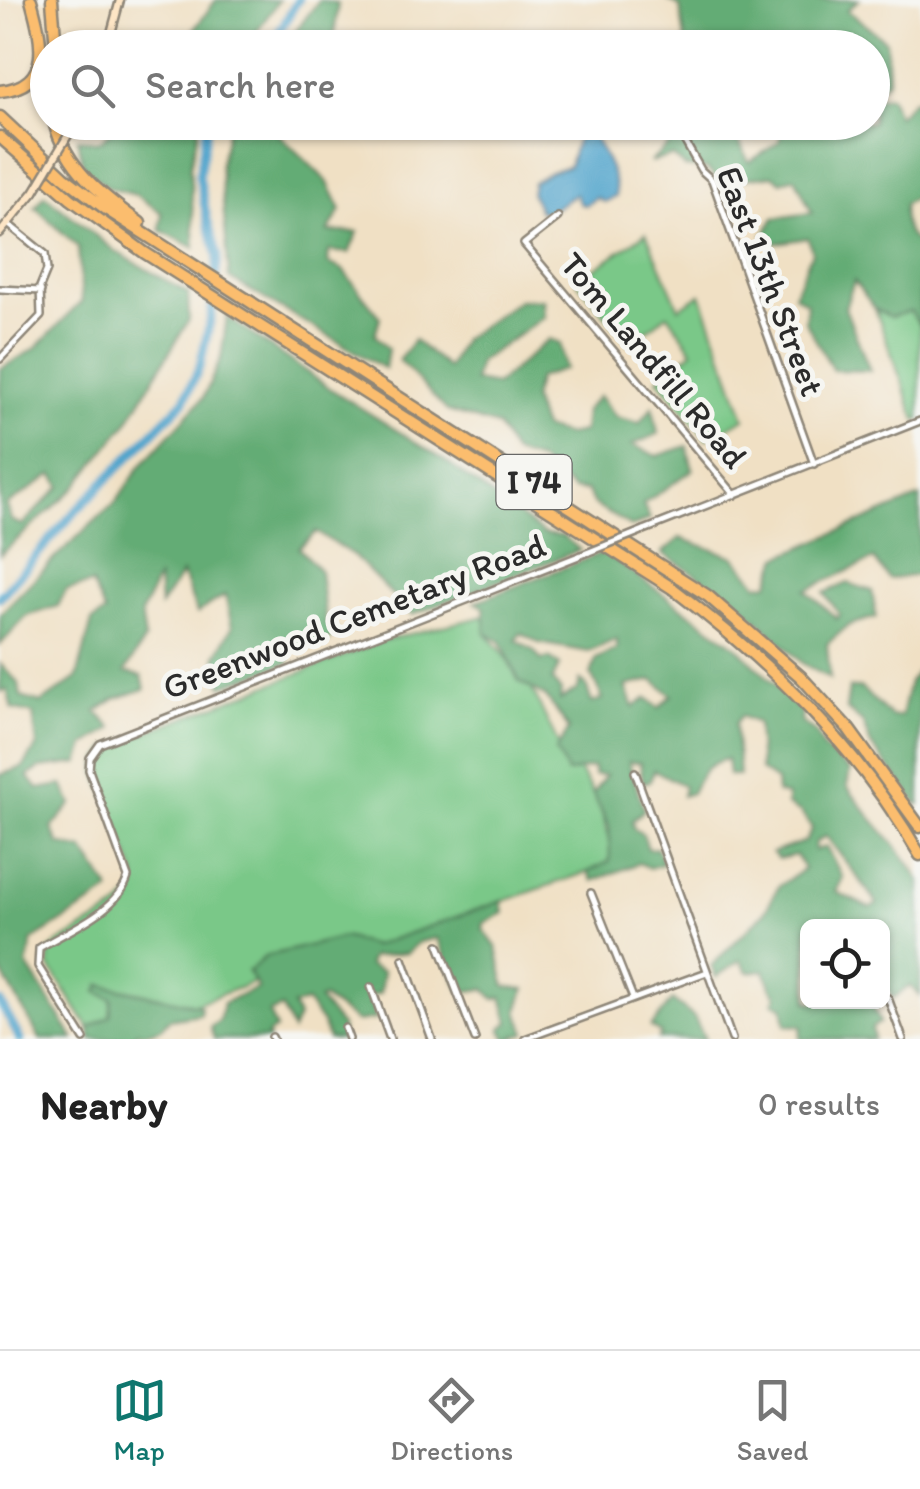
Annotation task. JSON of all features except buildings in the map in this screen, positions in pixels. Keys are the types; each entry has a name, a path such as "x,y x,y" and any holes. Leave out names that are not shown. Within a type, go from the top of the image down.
{"highway":[{"path":"32,0 38,30"},
{"path":"52,0 54,30"},
{"path":"0,91 30,78"},
{"name":"I 74","path":"0,117 64,177 195,268 708,596 802,678 848,728 920,827"},
{"name":"I 74","path":"0,137 71,199 144,253 672,588 728,630 799,695 847,749 920,855"},
{"path":"58,140 80,176 150,234"},
{"path":"0,146 88,219 144,253"}],"street":[{"path":"111,30 120,0"},
{"path":"0,233 34,192 65,140"},
{"name":"East 13th Street","path":"684,140 701,170 712,180 814,464"},
{"name":"Tom Landfill Road","path":"558,217 524,244 735,495"},
{"path":"0,359 41,316 41,290 47,270 44,254 8,224"},
{"path":"0,289 41,290"},
{"name":"Greenwood Cemetary Road","path":"84,1039 38,966 39,948 124,892 128,877 90,770 90,758 100,744 920,421"},
{"path":"635,772 732,1039"},
{"path":"591,892 633,998"},
{"path":"439,945 476,1039"},
{"path":"402,959 432,1039"},
{"path":"525,1039 707,972"},
{"path":"371,987 390,1039"},
{"path":"890,1003 904,1039"},
{"path":"344,1028 348,1039"}],"green space":[{"path":"216,0 279,0 258,30 194,30"},
{"path":"319,0 338,3 335,30 297,30"},
{"path":"668,0 859,0 847,10 872,30 683,30 680,7"},
{"path":"890,96 897,116 912,101 920,99 920,204 913,199 904,204 903,216 907,232 920,244 920,326 911,311 891,317 876,310 854,281 845,308 870,371 833,370 805,321 807,303 794,295 812,252 808,238 771,244 763,236 774,218 812,213 795,177 781,182 773,175 720,182 707,169 685,167 672,156 650,162 670,140 738,140 749,162 779,142 890,140"},
{"path":"77,140 196,140 190,167 195,248 160,230 162,213 136,195 109,188 84,169"},
{"path":"225,140 285,140 327,181 341,210 328,232 358,232 349,253 329,251 328,263 342,269 380,317 375,335 388,349 385,369 229,278 220,165"},
{"path":"45,195 115,251 188,293 189,320 127,423 75,488 0,555 0,369 36,348 82,301 78,247 35,207","holes":["53,474 61,486 22,525 11,520 7,505"]},
{"path":"646,233 679,308 701,294 745,418 707,439 658,379 693,351 668,314 629,344 577,281"},
{"path":"869,293 900,295 920,326 920,419 916,420"},
{"path":"543,299 544,317 479,362 474,381 496,385 549,339 560,343 565,369 538,378 532,399 543,428 567,435 583,432 585,410 599,396 616,417 639,423 653,407 658,434 632,445 657,456 687,446 693,470 643,504 650,519 632,527 594,505 587,491 573,490 539,461 513,453 497,426 447,411 399,360 414,340 448,368 463,339 519,300"},
{"path":"227,317 441,458 544,534 563,536 580,550 412,615 353,555 316,532 299,548 320,571 326,625 337,631 324,645 289,649 289,663 222,686 216,656 232,627 225,595 197,613 182,573 160,606 158,577 141,614 145,639 125,672 142,676 145,689 115,699 96,712 113,728 85,746 79,763 40,768 28,776 38,789 63,785 72,804 52,828 59,844 84,850 111,891 33,940 27,965 74,1039 40,1039 0,970 0,775 23,767 37,746 33,714 12,709 7,690 0,692 0,664 19,683 21,697 41,703 77,678 92,621 105,613 92,584 66,590 58,606 27,616 0,645 0,614 117,501 139,468 203,398 221,358"},
{"path":"920,497 920,575 889,579 874,559 806,590 837,619 840,615 824,593 848,583 872,591 876,617 849,625 827,644 830,679 802,663 740,603 662,553 680,538 735,557 758,584 769,583 779,557"},
{"path":"604,552 736,646 802,711 801,722 850,771 847,786 920,881 920,996 910,986 893,998 890,993 890,919 800,919 800,1009 874,1009 880,1022 872,1028 874,1039 800,1039 802,1026 786,1025 783,1006 774,1003 777,995 765,970 748,972 741,960 716,977 711,966 764,913 779,886 804,869 796,855 778,859 772,853 806,841 812,828 801,813 787,805 787,796 777,793 776,781 760,770 757,723 741,716 735,724 739,775 729,775 727,759 714,763 704,771 691,793 682,796 684,786 654,770 650,781 643,783 640,763 629,762 644,810 632,821 634,829 643,834 648,849 657,848 663,864 649,868 639,863 593,881 588,872 610,861 609,827 593,793 606,775 594,775 593,767 567,773 556,750 569,729 546,697 519,681 501,642 486,633 484,607 475,602","holes":["521,633 539,643 589,652 617,639 617,649 596,659 591,675 603,699 592,703 586,685 580,680 578,689 560,700 561,691 552,680 560,665 549,658 541,660 516,640","653,680 672,695 659,708 647,698 634,707 626,686","826,836 877,904 870,908 836,892 843,878 826,847 815,850 816,842"]},
{"path":"485,616 486,633 519,681 532,689 567,772 579,770 592,793 602,813 611,861 373,946 344,937 248,971 255,982 195,1004 101,985 112,999 110,1017 89,1028 49,966 49,949 118,908 133,892 136,875 97,773 99,760 108,747 385,640"},
{"path":"920,669 918,805 871,745 862,722 846,709 849,688 861,688 892,717 901,716 909,682"},
{"path":"502,901 504,913 484,923 483,929 497,948 505,986 525,989 518,1011 526,1033 507,1039 501,1029 509,1022 502,997 494,999 485,989 461,992 437,938 419,942 407,953 371,957 368,965 383,972 380,993 369,997 376,1019 357,1022 323,998 319,1000 341,1026 342,1039 328,1039 322,1023 306,1002 293,1006 298,1017 292,1031 282,1008 269,1013 276,1029 267,1035 269,1039 214,1039 210,1027 219,1021 223,1003 258,988 248,972 266,956 344,937 373,946"},
{"path":"101,985 201,1006 200,1014 169,1019 160,1029 143,1034 138,1031 131,1039 91,1039 89,1028 110,1016 112,999 97,992"},
{"path":"672,1000 694,1017 705,1039 658,1039 661,1034 651,1027"}],"water":[{"path":"596,140 614,181 616,197 604,202 596,197 587,205 580,204 575,194 550,211 540,212 531,193 533,182 569,166 576,141"}],"waterway":[{"path":"280,30 298,0"},
{"path":"0,597 71,516 184,401 200,366 218,256 199,175 205,140"},
{"path":"0,1002 20,1039"}]}
